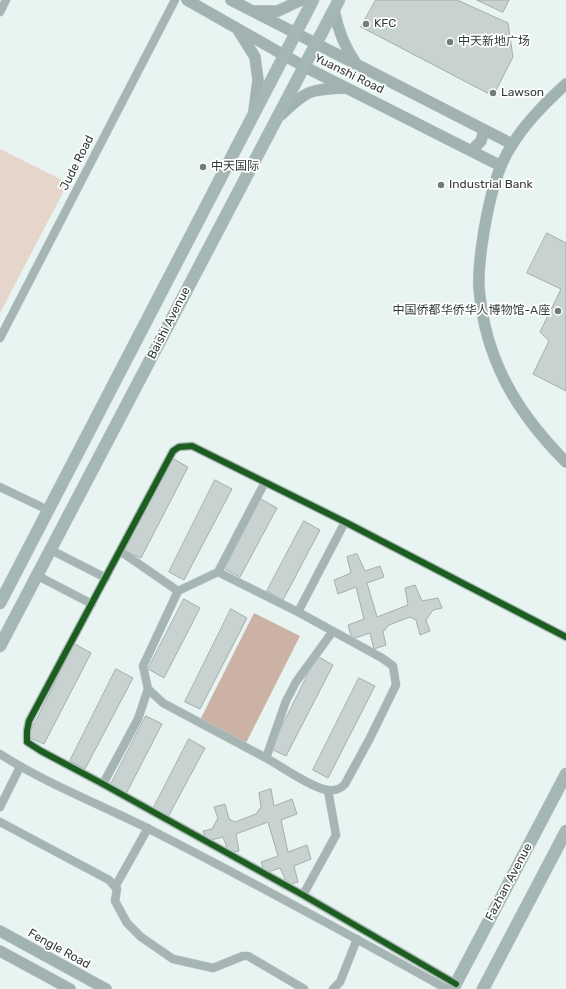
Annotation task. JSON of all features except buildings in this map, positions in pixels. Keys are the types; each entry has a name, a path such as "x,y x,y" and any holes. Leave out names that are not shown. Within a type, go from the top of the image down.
{"main road":[{"name":"Yuanshi Road","path":"188,0 304,67 349,88 501,166"},
{"name":"Yuanshi Road","path":"231,0 512,144"},
{"path":"251,11 278,11 301,0"},
{"name":"Baishi Avenue","path":"0,604 313,0"},
{"path":"336,5 337,28 346,49 357,64"},
{"name":"Baishi Avenue","path":"0,646 336,5"},
{"path":"236,28 255,57 258,80 253,116"},
{"path":"566,84 542,106 512,144 501,166 487,214 480,262 479,287 487,338 510,393 532,424 566,462"},
{"path":"274,121 300,96 319,89 349,88"},
{"path":"471,151 481,141 484,130"},
{"name":"Fazhan Avenue","path":"452,987 566,774"},
{"path":"483,989 566,831"},
{"name":"Fengle Road","path":"0,931 106,989"},
{"path":"0,951 70,989"}],"street":[{"path":"0,12 6,0"},
{"name":"Jude Road","path":"0,338 175,0"},
{"path":"452,987 303,895 41,751 27,742 26,737 29,721 173,452 179,447 192,446 345,522 566,637"},
{"path":"103,784 138,720 148,689 143,666 178,591 218,572 265,482"},
{"path":"0,487 48,510"},
{"path":"298,612 345,522"},
{"path":"51,550 106,578"},
{"path":"120,551 178,591"},
{"path":"148,689 163,703 318,787 328,790 335,790 345,784 370,738 396,682 393,666 298,612 218,572"},
{"path":"38,576 92,604"},
{"path":"266,758 286,701 296,682 333,631"},
{"path":"0,754 20,767 148,828 357,939 452,987"},
{"path":"0,807 20,767"},
{"path":"303,895 336,835 328,790"},
{"path":"0,822 14,831 109,880 116,887"},
{"path":"148,828 116,887 116,901 127,923 141,937 173,959 213,968 243,956 248,956 304,989"},
{"path":"334,989 340,982 357,939"}],"shaded area":[{"path":"0,149 68,183 0,313"},
{"path":"254,613 300,636 246,743 200,720"}],"cycle path":[{"path":"456,984 303,895 41,751 27,742 29,721 173,451 179,447 192,446 345,522 566,637"}],"place":[{"name":"KFC","path":"366,24"},
{"name":"中天新地广场","path":"450,42"},
{"name":"Lawson","path":"493,93"},
{"name":"中天国际","path":"203,167"},
{"name":"Industrial Bank","path":"441,185"},
{"name":"中国侨都华侨华人博物馆-A座","path":"558,311"}]}
